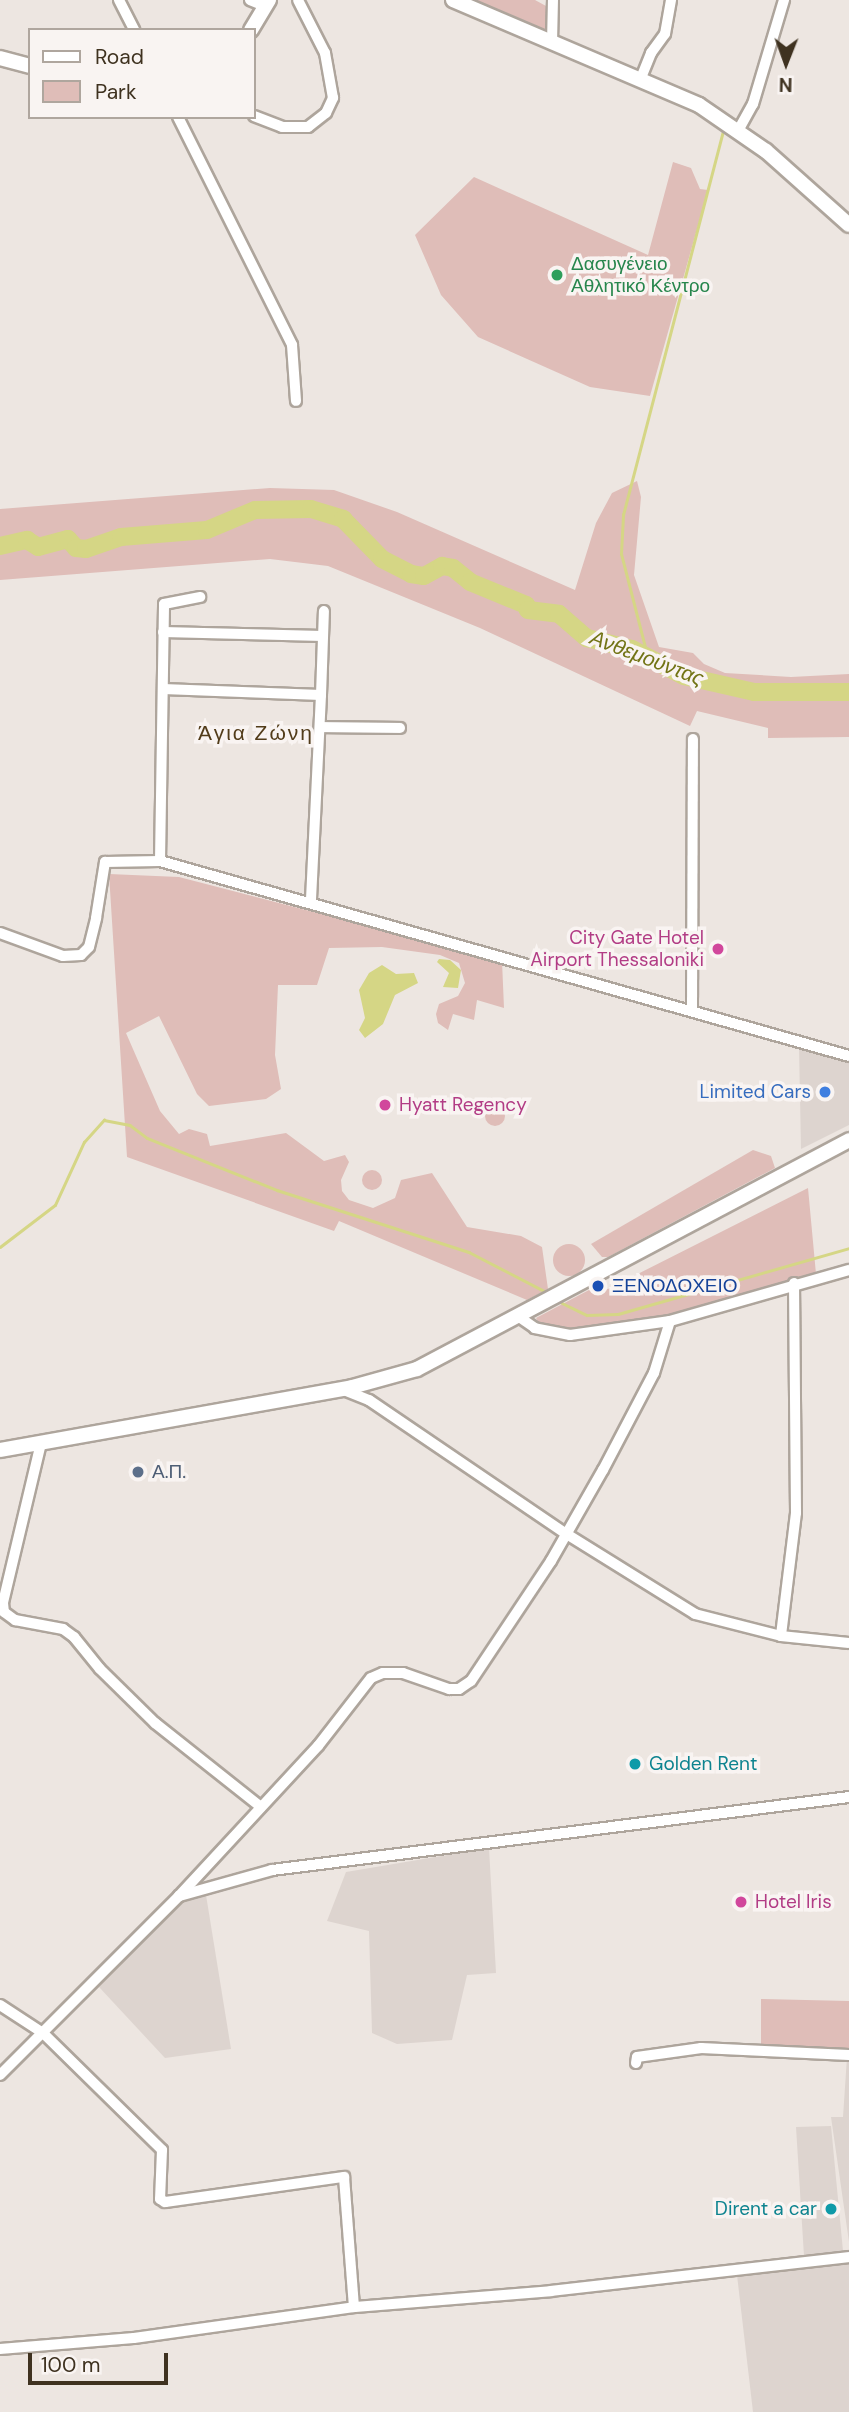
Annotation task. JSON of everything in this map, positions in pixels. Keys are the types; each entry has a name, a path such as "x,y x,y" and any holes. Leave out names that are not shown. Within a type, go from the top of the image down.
{"street":[{"path":"119,0 133,28"},
{"path":"250,0 267,3 252,28"},
{"path":"256,117 282,127 308,127 326,114 333,97 326,53 298,0"},
{"path":"453,0 641,78 739,129 849,225"},
{"path":"552,43 553,0"},
{"path":"641,78 651,53 665,34 671,0"},
{"path":"739,129 753,104 783,0"},
{"path":"0,58 28,65"},
{"path":"179,119 292,345 296,401"},
{"path":"160,861 163,632 166,601 200,597"},
{"path":"311,902 324,611"},
{"path":"163,632 323,636"},
{"path":"163,689 321,695"},
{"path":"320,727 400,728"},
{"path":"692,1009 693,739"},
{"path":"0,933 63,956 81,956 89,947 105,862 160,861 692,1009 849,1056"},
{"path":"0,1450 377,1381 455,1352 849,1140"},
{"path":"519,1317 535,1328 570,1335 670,1321 794,1283 849,1270"},
{"path":"781,1636 796,1513 794,1283"},
{"path":"0,2075 179,1896 377,1675 403,1673 449,1689 459,1689 471,1681 565,1533 654,1373 670,1321"},
{"path":"376,1405 373,1393 377,1381"},
{"path":"340,1389 376,1405 565,1533 695,1614 781,1636 849,1643"},
{"path":"41,1443 4,1612 15,1620 63,1629 74,1637 100,1669 155,1723 261,1807"},
{"path":"179,1896 272,1870 849,1797"},
{"path":"0,2004 43,2033 162,2150 160,2199 165,2203 344,2178 354,2306"},
{"path":"636,2063 637,2057 701,2048 849,2055"},
{"path":"0,2349 134,2338 354,2306 551,2291 849,2257"}],"shaded area":[{"path":"439,959 450,960 461,970 458,988 443,987 449,973 437,962"},
{"path":"382,965 396,974 414,973 418,983 395,995 383,1024 365,1038 359,1030 365,1018 359,990 369,973"},
{"name":"Limited Cars","path":"799,1046 849,1059 849,1125 801,1149"},
{"path":"489,1848 496,1973 467,1975 452,2040 397,2044 372,2033 369,1931 327,1921 346,1872"},
{"path":"206,1895 231,2049 165,2058 99,1987 180,1899"},
{"path":"847,2057 849,2242 831,2117 843,2117"},
{"path":"831,2126 843,2251 804,2256 796,2127"},
{"path":"849,2264 849,2412 753,2412 737,2275"}],"green space":[{"path":"472,0 535,0 546,6 546,31"},
{"name":"Δασυγένειο Αθλητικό Κέντρο","path":"673,162 691,168 700,189 708,190 650,396 590,387 478,337 441,295 415,235 474,177 648,255"},
{"path":"637,481 641,497 634,575 659,647 693,653 704,664 725,673 791,677 849,674 849,737 768,738 768,728 697,711 690,726 480,628 328,566 270,559 0,580 0,509 270,488 334,490 397,512 575,590 596,523 612,493"},
{"path":"109,874 179,877 502,961 504,1008 477,1000 474,1020 453,1014 448,1030 438,1023 436,1014 439,1004 458,996 465,983 459,963 440,955 382,947 329,948 317,985 278,985 275,1055 281,1089 266,1099 209,1106 197,1094 159,1016 126,1033 160,1111 179,1134 189,1129 207,1134 210,1146 286,1133 324,1161 345,1155 349,1162 341,1180 342,1191 349,1200 373,1208 395,1198 401,1180 432,1173 467,1227 521,1236 542,1247 548,1289 527,1300 339,1221 334,1231 127,1157"},
{"path":"495,1106 502,1109 505,1116 502,1123 495,1126 488,1123 485,1116 488,1109"},
{"path":"753,1150 771,1156 775,1168 608,1257 602,1257 591,1244"},
{"path":"372,1170 379,1173 382,1180 379,1187 372,1190 365,1187 362,1180 365,1173"},
{"path":"808,1188 816,1274 640,1325 572,1333 542,1328 536,1318 589,1290 608,1289"},
{"path":"569,1244 580,1249 585,1260 580,1271 569,1276 558,1271 553,1260 558,1249"},
{"path":"761,1999 849,2001 849,2051 761,2048"}],"waterway":[{"path":"648,659 621,554 623,515 724,128"},
{"name":"Ανθεμούντας","path":"0,546 27,540 38,547 68,539 76,548 86,549 121,537 207,530 255,510 311,509 343,519 382,559 411,574 424,576 442,566 453,568 470,582 526,605 528,610 559,614 587,638 632,649 684,676 754,692 849,692"},
{"path":"0,1247 55,1205 84,1142 104,1120 130,1125 147,1138 277,1190 469,1252 548,1293"},
{"path":"556,1300 587,1315 618,1314 849,1248"}],"place":[{"name":"Δασυγένειο Αθλητικό Κέντρο","path":"557,275"},
{"name":"City Gate Hotel Airport Thessaloniki","path":"718,949"},
{"name":"Limited Cars","path":"825,1092"},
{"name":"Hyatt Regency","path":"385,1105"},
{"name":"ΞΕΝΟΔΟΧΕΙΟ","path":"598,1286"},
{"name":"Α.Π.","path":"138,1472"},
{"name":"Golden Rent","path":"635,1764"},
{"name":"Hotel Iris","path":"741,1902"},
{"name":"Dirent a car","path":"831,2209"}],"district":[{"name":"Άγια Ζώνη","path":"256,733"}]}
